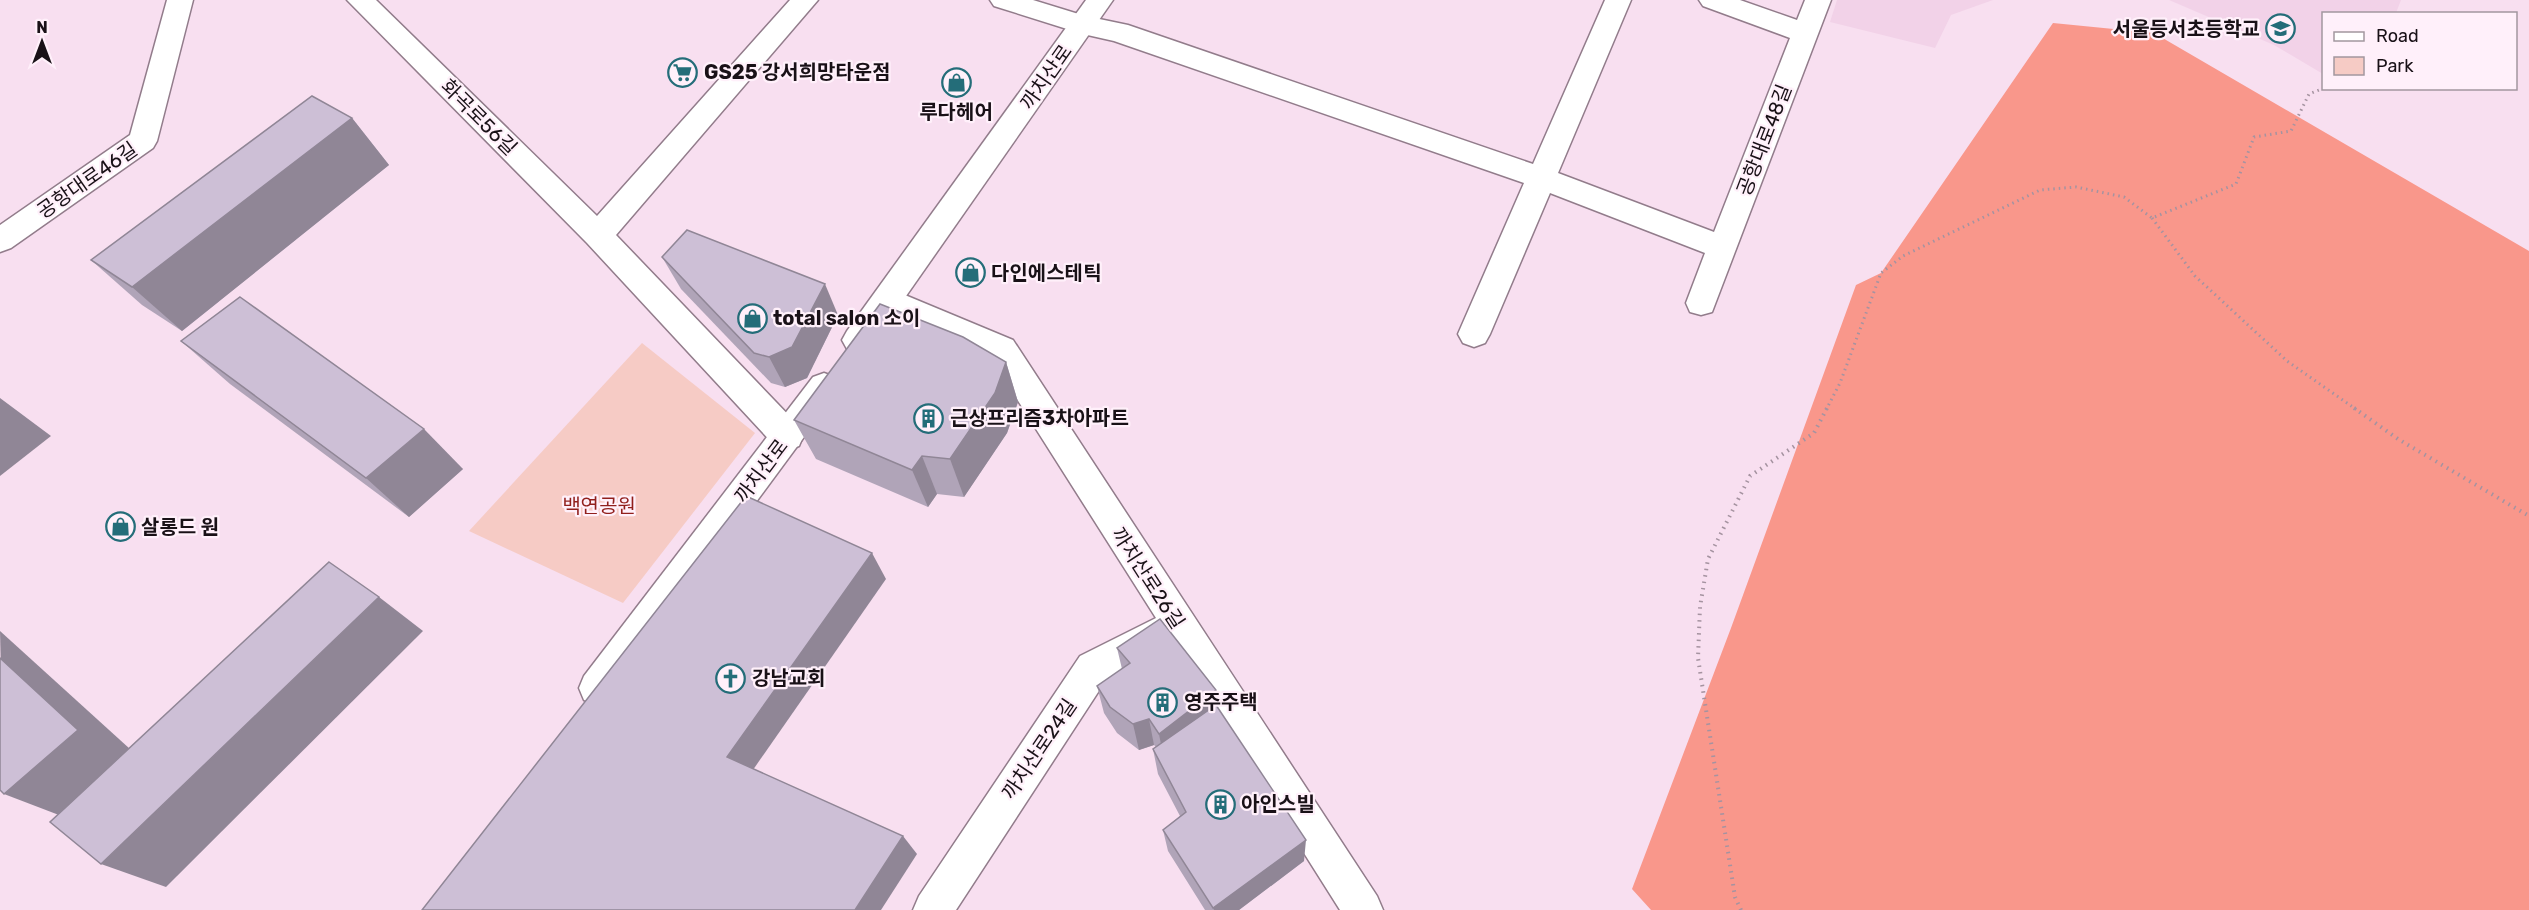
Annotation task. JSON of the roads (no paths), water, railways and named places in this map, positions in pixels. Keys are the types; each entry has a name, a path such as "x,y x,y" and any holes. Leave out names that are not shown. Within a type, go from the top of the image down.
{"street":[{"name":"공항대로46길","path":"0,240 143,141 180,0"},
{"name":"화곡로56길","path":"360,0 598,235 787,436"},
{"path":"598,235 805,0"},
{"path":"1003,0 1091,13"},
{"path":"1474,334 1618,0"},
{"path":"1712,0 1805,33"},
{"name":"공항대로48길","path":"1701,303 1818,0"},
{"name":"까치산로","path":"580,711 888,300 1091,13 1118,32 1542,178"},
{"path":"1542,178 1723,248"},
{"name":"까치산로26길","path":"888,300 1002,349 1363,910"},
{"name":"까치산로24길","path":"933,910 1094,668 1178,624"}],"place":[{"name":"서울등서초등학교","path":"2281,29"},
{"name":"GS25 강서희망타운점","path":"683,72"},
{"name":"루다헤어","path":"956,82"},
{"name":"다인에스테틱","path":"970,273"},
{"name":"total salon 소이","path":"752,318"},
{"name":"근상프리즘3차아파트","path":"929,418"},
{"name":"살롱드 원","path":"120,527"},
{"name":"강남교회","path":"731,678"},
{"name":"영주주택","path":"1163,702"},
{"name":"아인스빌","path":"1220,804"}],"park label":[{"name":"백연공원","path":"599,506"}]}
